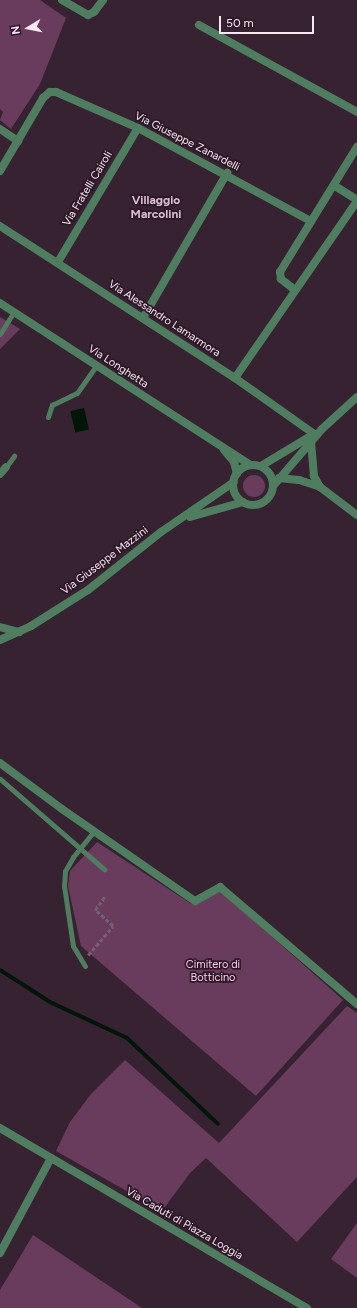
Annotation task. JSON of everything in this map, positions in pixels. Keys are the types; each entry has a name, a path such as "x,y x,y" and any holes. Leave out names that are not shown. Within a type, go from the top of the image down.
{"street":[{"path":"62,0 88,14 94,12 103,0"},
{"path":"199,25 357,112"},
{"name":"Via Giuseppe Zanardelli","path":"18,141 43,98 50,92 56,92 138,128 227,174 311,221"},
{"name":"Via Fratelli Cairoli","path":"58,262 138,128"},
{"path":"0,129 18,141 0,171"},
{"path":"295,290 281,279 280,272 311,221 335,186 357,147"},
{"path":"143,318 227,174"},
{"path":"234,378 357,200 335,186"},
{"name":"Via Alessandro Lamarmora","path":"0,226 58,262 234,378 312,438"},
{"name":"Via Longhetta","path":"0,303 224,449 236,454 250,465"},
{"name":"Via Giuseppe Mazzini","path":"184,518 243,502 259,504 267,500 279,478 312,438 357,397"},
{"path":"312,438 314,476 320,487"},
{"name":"Via Giuseppe Mazzini","path":"261,466 312,438"},
{"name":"Via Longhetta","path":"224,449 234,462 236,474"},
{"path":"243,502 237,497 234,482 236,474 250,465 261,466 268,471 274,485"},
{"path":"0,474 6,467"},
{"path":"279,478 294,479 320,487 357,515"},
{"name":"Via Giuseppe Mazzini","path":"0,640 19,632 88,590 161,532 184,518 234,482"},
{"path":"0,627 19,632"},
{"path":"0,763 94,832 195,901 220,888 357,1004"},
{"name":"Via Caduti di Piazza Loggia","path":"0,1128 307,1308"},
{"path":"0,1252 51,1158"}],"lane":[{"path":"0,334 14,312"},
{"path":"48,417 52,405 77,393 96,366"},
{"path":"6,467 14,456"},
{"path":"0,780 104,869"},
{"path":"83,964 73,946 64,886 65,870 80,848 94,832"}],"path":[{"path":"83,964 113,926 95,910 105,896"}],"green space":[{"path":"0,0 40,0 66,18 40,84 11,129 0,120 3,112 0,109"},
{"path":"0,317 20,329 0,349"},
{"path":"254,475 262,478 265,486 262,494 254,497 246,494 243,486 246,478"},
{"name":"Cimitero di Botticino","path":"97,842 193,905 221,891 343,1000 256,1096 81,946 68,886 70,871"},
{"path":"347,1006 357,1013 357,1177 297,1242 206,1158 190,1173 162,1211 56,1151 70,1122 91,1094 125,1060 219,1143"},
{"path":"357,1223 357,1278 331,1259"},
{"path":"33,1235 142,1308 0,1308 0,1290"}],"shaded area":[{"path":"84,408 89,429 75,433 70,411"}],"waterway":[{"path":"0,970 50,1002 127,1038 218,1124"}],"district":[{"name":"Villaggio Marcolini","path":"156,208"}]}
